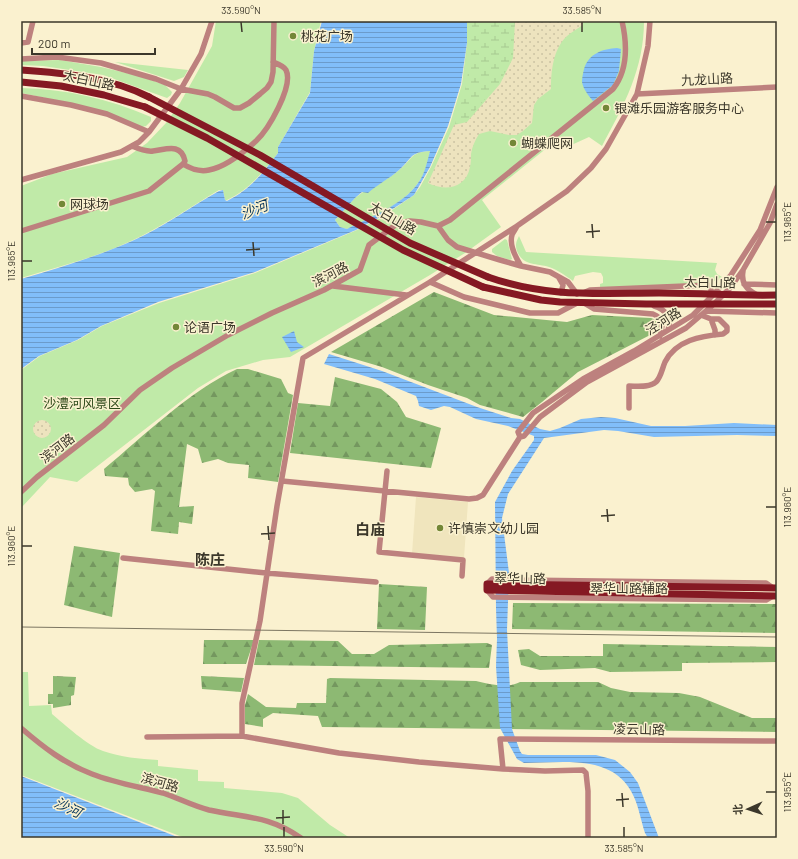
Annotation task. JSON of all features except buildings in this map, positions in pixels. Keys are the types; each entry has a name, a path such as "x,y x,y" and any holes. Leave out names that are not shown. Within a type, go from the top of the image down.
{"main road":[{"name":"太白山路","path":"21,70 94,78 138,92 260,155 410,243 488,277 531,289 561,293 774,295"},
{"name":"太白山路","path":"21,82 61,86 104,95 145,106 207,138 403,250 483,287 541,300 580,303 646,304 703,310 714,304 777,304"},
{"name":"翠华山路","path":"491,587 775,592"}],"street":[{"path":"21,44 28,42 33,21"},
{"path":"21,180 121,152 139,142 149,132 181,89 201,54 212,21"},
{"path":"21,59 57,57 101,63 156,79 181,89 208,94 234,108 240,108 249,104 267,88 271,82 274,21"},
{"path":"579,294 568,282 550,272 521,266 476,253 459,246 448,240 438,226 450,220 509,174 556,134 613,89 621,75 626,52 622,21"},
{"path":"242,736 242,703 260,621 266,573 303,358 430,282 518,226 567,191 591,168 606,149 637,94 648,46 650,21"},
{"path":"183,164 194,170 208,171 230,161 256,141 272,118 284,96 288,82 286,70 273,62"},
{"name":"九龙山路","path":"637,94 777,87"},
{"path":"21,96 71,105 107,114 149,132"},
{"path":"21,231 149,191 183,164 185,158 182,153 175,149 168,148 153,151 142,150 132,146"},
{"name":"泾河路","path":"520,435 540,417 587,382 686,328 703,310 713,295 731,275 760,230 777,187"},
{"path":"714,304 743,270 770,222 777,204"},
{"name":"滨河路","path":"21,492 42,472 99,429 140,390 172,368 228,335 332,286 360,270 369,245 398,223 410,221 438,226"},
{"path":"518,226 512,234 511,241 515,256 521,266"},
{"path":"743,270 742,279 744,284 749,291 758,295"},
{"path":"559,277 563,285 561,293"},
{"path":"430,282 464,297 530,313 558,313 580,303 594,309 658,315 663,326 660,336"},
{"path":"744,284 777,285 774,295"},
{"path":"332,286 406,295"},
{"path":"646,304 660,307 665,312 670,324 668,330"},
{"path":"766,304 774,313"},
{"path":"703,310 774,313"},
{"path":"703,310 711,319 715,335"},
{"name":"泾河路","path":"520,435 533,413 583,379 703,310"},
{"path":"629,408 629,386 649,386 656,382 660,376 665,361 672,352 683,343 694,338 724,334 727,331 727,327 719,319 711,319"},
{"path":"282,481 469,499 477,498 489,487 520,435"},
{"path":"387,471 379,552 464,560 462,576"},
{"path":"123,558 266,573 376,582"},
{"name":"翠华山路辅路","path":"491,587 516,588 766,583 775,592"},
{"name":"滨河路","path":"21,728 42,746 66,762 93,774 177,798 208,809 264,819 280,825 301,838"},
{"path":"147,737 242,736 339,753 503,769 545,771 582,770 586,773 588,791 588,838"},
{"name":"凌云山路","path":"503,769 501,739 777,741"}],"shaded area":[{"name":"许慎崇文幼儿园","path":"416,497 468,502 464,558 412,554"}],"green space":[{"path":"216,21 321,21 314,51 310,92 278,147 278,153 249,186 227,200 225,200 223,190 219,190 165,223 118,247 63,266 21,278 21,186 52,174 127,157 147,143 166,123 180,103 212,46"},
{"name":"沙澧河风景区","path":"467,21 644,21 641,55 637,71 618,116 602,146 589,137 567,147 558,139 482,200 501,227 465,253 290,357 263,360 226,371 198,388 77,482 50,477 21,508 21,370 40,356 78,340 102,326 159,303 255,273 357,230 382,217 414,195 431,167 449,127 462,84 467,43"},
{"path":"472,21 515,21 513,58 499,83 466,121 455,124 466,86 471,52"},
{"path":"60,60 101,67 139,76 165,85 172,92 167,98 103,75 43,66 21,65 21,61"},
{"path":"115,62 188,70 184,77 174,81"},
{"path":"21,88 55,90 104,100 151,117 151,121 146,126 142,127 80,105 21,93"},
{"path":"430,151 423,176 412,191 404,198 386,210 347,229 340,227 335,220 355,198 363,192 368,192 392,176 415,155"},
{"path":"519,236 526,252 717,263 715,270 717,274 722,277 717,281 711,281 708,284 600,288 600,284 603,283 601,273 593,272 575,276 573,281 552,268 526,262 516,249"},
{"path":"505,239 507,240 512,259 510,260 497,256 492,252 492,249"},
{"path":"434,292 494,315 567,322 592,315 651,318 656,320 659,327 656,332 578,372 523,417 480,405 467,398 382,367 331,352"},
{"path":"237,369 248,369 281,379 288,393 293,395 278,482 248,478 249,465 228,463 218,459 202,463 198,449 187,444 179,507 194,506 192,524 179,522 178,534 151,531 155,491 152,489 135,492 129,485 128,478 105,476 104,469 151,428 184,402 201,390"},
{"path":"335,377 381,389 397,402 406,417 441,428 431,468 290,453 298,403 330,406"},
{"path":"74,546 120,553 112,617 64,605"},
{"path":"379,584 427,587 425,630 377,629"},
{"path":"513,603 777,604 777,633 512,629"},
{"path":"204,640 254,640 246,664 203,664"},
{"path":"259,640 338,641 352,654 374,654 389,645 487,643 492,645 489,668 254,665"},
{"path":"603,644 777,647 777,662 682,663 682,671 610,672 595,668 540,670 521,665 518,650 529,649 540,656 603,656"},
{"path":"21,672 28,672 29,706 51,705 52,714 90,745 103,751 123,756 158,760 158,766 198,770 198,781 224,782 224,788 282,793 298,798 330,825 350,838 185,838 21,775"},
{"path":"53,676 76,677 74,695 71,696 71,705 53,708 53,704 48,704 48,694 53,694"},
{"path":"201,676 244,678 241,692 202,689"},
{"path":"327,679 476,681 504,686 520,682 598,682 611,688 630,692 679,693 700,697 752,718 777,718 777,732 322,727 318,716 273,713 263,719 263,727 245,724 245,705 248,694 266,707 296,708 297,703 326,703"}],"sand":[{"path":"515,21 583,21 583,25 562,41 552,68 551,89 538,99 534,105 532,123 517,135 490,131 479,134 473,146 468,174 460,184 442,187 428,183 454,125 467,122 500,84 513,58"},
{"path":"42,420 48,423 51,429 48,435 42,438 36,435 33,429 36,423"}],"water":[{"name":"沙河","path":"322,21 467,21 467,43 461,84 448,126 430,167 414,195 382,216 356,230 255,272 158,302 101,326 77,340 39,356 21,369 21,279 91,257 132,241 154,230 219,191 223,190 225,200 227,201 243,191 261,174 278,153 278,147 310,93 314,51","holes":["430,151 424,172 412,191 404,198 386,210 347,229 340,227 335,220 362,192 368,193 395,173 414,155"]},
{"path":"607,49 621,49 619,71 613,85 593,101 585,90 582,82 586,64 589,59 597,53"},
{"path":"294,331 297,342 304,347 291,352 282,337"},
{"path":"329,354 382,371 477,407 511,418 520,419 540,429 550,431 581,419 601,417 615,418 651,426 685,426 734,423 777,425 777,436 737,435 654,437 604,430 544,438 508,494 502,518 509,573 507,630 512,729 520,751 522,754 528,755 596,755 615,760 630,772 638,783 659,838 648,838 645,833 634,797 625,783 614,773 601,767 571,762 524,763 517,759 500,728 496,666 495,502 512,471 534,440 534,436 508,426 476,419 450,407 444,406 431,410 419,406 416,396 375,379 324,364"},
{"name":"沙河","path":"21,776 180,838 21,838"}],"railway":[{"path":"21,627 777,637"}],"place":[{"name":"桃花广场","path":"293,36"},
{"name":"银滩乐园游客服务中心","path":"606,108"},
{"name":"蝴蝶爬网","path":"513,143"},
{"name":"网球场","path":"62,204"},
{"name":"论语广场","path":"176,327"},
{"name":"许慎崇文幼儿园","path":"440,528"}],"district":[{"name":"白庙","path":"370,529"},
{"name":"陈庄","path":"210,559"}]}
